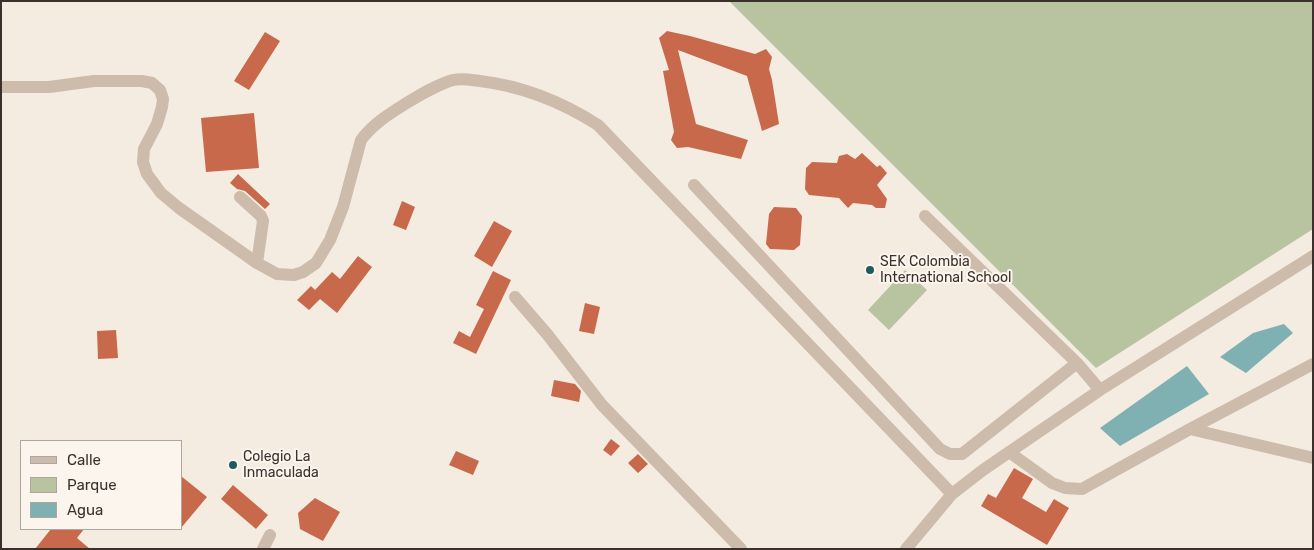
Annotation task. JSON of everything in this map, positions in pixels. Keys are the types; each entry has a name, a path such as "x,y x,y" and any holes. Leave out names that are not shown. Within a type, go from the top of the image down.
{"street":[{"path":"1,87 49,87 94,81 142,81 152,83 160,90 163,99 156,124 144,149 143,162 147,174 161,193 257,263 277,274 294,275 303,272 316,263 330,240 343,207 361,140 367,131 387,115 431,89 455,80 505,84 521,88 580,114 598,125 952,494"},
{"path":"694,185 940,449 950,454 962,454 1077,363"},
{"path":"240,197 261,216 263,221 257,263"},
{"path":"925,216 1077,363 1100,390"},
{"path":"906,549 952,494 1009,452 1100,390 1313,256"},
{"path":"516,297 602,405 741,549"},
{"path":"1009,452 1052,484 1065,488 1082,488 1313,364"},
{"path":"1190,429 1313,458"},
{"path":"263,549 270,535"}],"green space":[{"path":"729,1 1313,1 1313,229 1096,368"},
{"path":"905,270 927,290 889,330 868,310"}],"water":[{"path":"1284,324 1293,333 1246,373 1220,357 1253,333"},
{"path":"1187,366 1209,394 1120,446 1100,428"}],"building":[{"path":"667,31 755,54 766,49 772,57 769,69 779,124 762,131 747,76 678,50 696,124 748,140 741,159 688,147 677,148 671,140 674,132 663,71 669,70 659,38"},
{"path":"265,32 280,41 249,90 234,81"},
{"path":"254,113 259,168 206,172 201,118"},
{"path":"862,153 877,167 880,165 887,173 877,185 887,199 885,208 853,203 848,208 839,198 809,195 805,189 806,168 812,162 837,163 839,156 847,154 855,159"},
{"path":"238,174 270,204 265,209 245,191 237,189 230,183"},
{"path":"402,201 415,207 406,230 393,225"},
{"path":"774,207 796,208 802,216 800,245 794,250 770,249 766,244 769,214"},
{"path":"494,221 512,231 492,267 474,256"},
{"path":"358,256 372,267 337,313 320,299 309,310 297,300 311,286 315,290 332,272 340,279"},
{"path":"493,271 511,280 476,354 453,343 459,331 470,337 484,309 476,305"},
{"path":"585,303 600,307 594,334 579,331"},
{"path":"116,330 118,358 98,359 97,331"},
{"path":"554,380 575,384 581,391 579,402 551,396"},
{"path":"611,439 620,446 611,456 603,450"},
{"path":"456,451 479,461 473,475 449,465"},
{"path":"638,454 648,464 638,473 628,463"},
{"path":"1014,468 1033,479 1022,498 1046,512 1054,499 1069,508 1047,545 981,506 988,494 996,498"},
{"path":"182,477 207,497 182,527"},
{"path":"233,485 268,515 256,529 221,499"},
{"path":"315,498 340,512 323,541 300,529 298,513"},
{"path":"50,530 83,530 77,538 90,549 35,549"}],"place":[{"name":"SEK Colombia International School","path":"870,270"},
{"name":"Colegio La Inmaculada","path":"233,465"}]}
